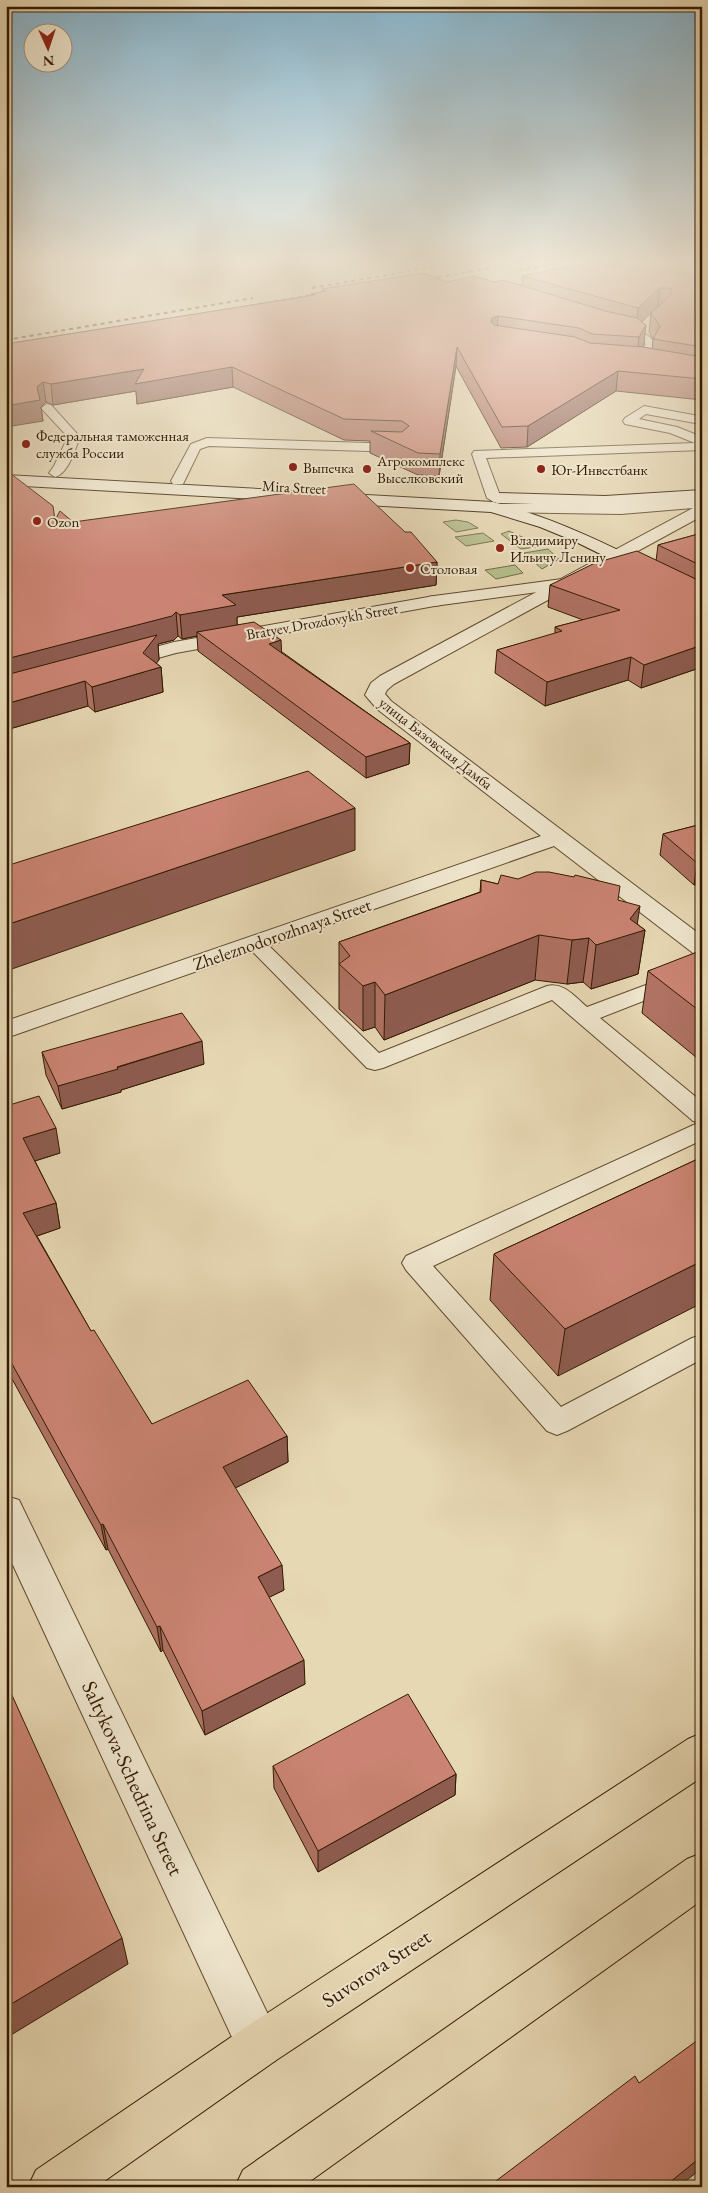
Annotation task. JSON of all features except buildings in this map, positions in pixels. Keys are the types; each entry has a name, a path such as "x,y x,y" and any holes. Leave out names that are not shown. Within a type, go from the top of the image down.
{"main road":[{"name":"Suvorova Street","path":"53,2187 259,2045 702,1753"},
{"path":"286,2179 702,1874"}],"street":[{"name":"Mira Street","path":"6,468 493,503 605,501 702,495"},
{"name":"Mira Street","path":"6,480 621,509 702,503"},
{"path":"493,503 546,524 616,556 702,599"},
{"name":"улица Базовская Дамба","path":"702,510 387,680 378,687 375,694 384,705 702,948"},
{"name":"Bratyev Drozdovykh Street","path":"109,665 174,648 434,601 562,584"},
{"name":"Zheleznodorozhnaya Street","path":"6,1030 558,837"},
{"name":"Saltykova-Schedrina Street","path":"6,1512 259,2045"}],"lane":[{"path":"645,363 702,372"},
{"path":"47,408 74,437 60,467 55,473"},
{"path":"695,419 644,410 629,421 673,430 702,441"},
{"path":"178,481 195,448 207,442 401,448"},
{"path":"493,503 478,454 702,446"},
{"path":"256,944 374,1063 555,991 702,1115"},
{"path":"584,1016 702,970"},
{"path":"702,1130 415,1263 557,1424 702,1346"}],"green space":[{"path":"456,520 468,522 478,528 456,532 443,522"},
{"path":"509,531 542,546 521,549 501,534"},
{"path":"483,533 494,541 466,546 455,537"},
{"path":"548,549 559,559 542,569 524,553"},
{"path":"515,565 523,573 496,579 485,570"}],"place":[{"name":"Федеральная таможенная служба России","path":"26,444"},
{"name":"Выпечка","path":"293,467"},
{"name":"Агрокомплекс Выселковский","path":"367,469"},
{"name":"Юг-Инвестбанк","path":"541,469"},
{"name":"Ozon","path":"37,521"},
{"name":"Владимиру Ильичу Ленину","path":"500,548"},
{"name":"Столовая","path":"410,568"}]}
